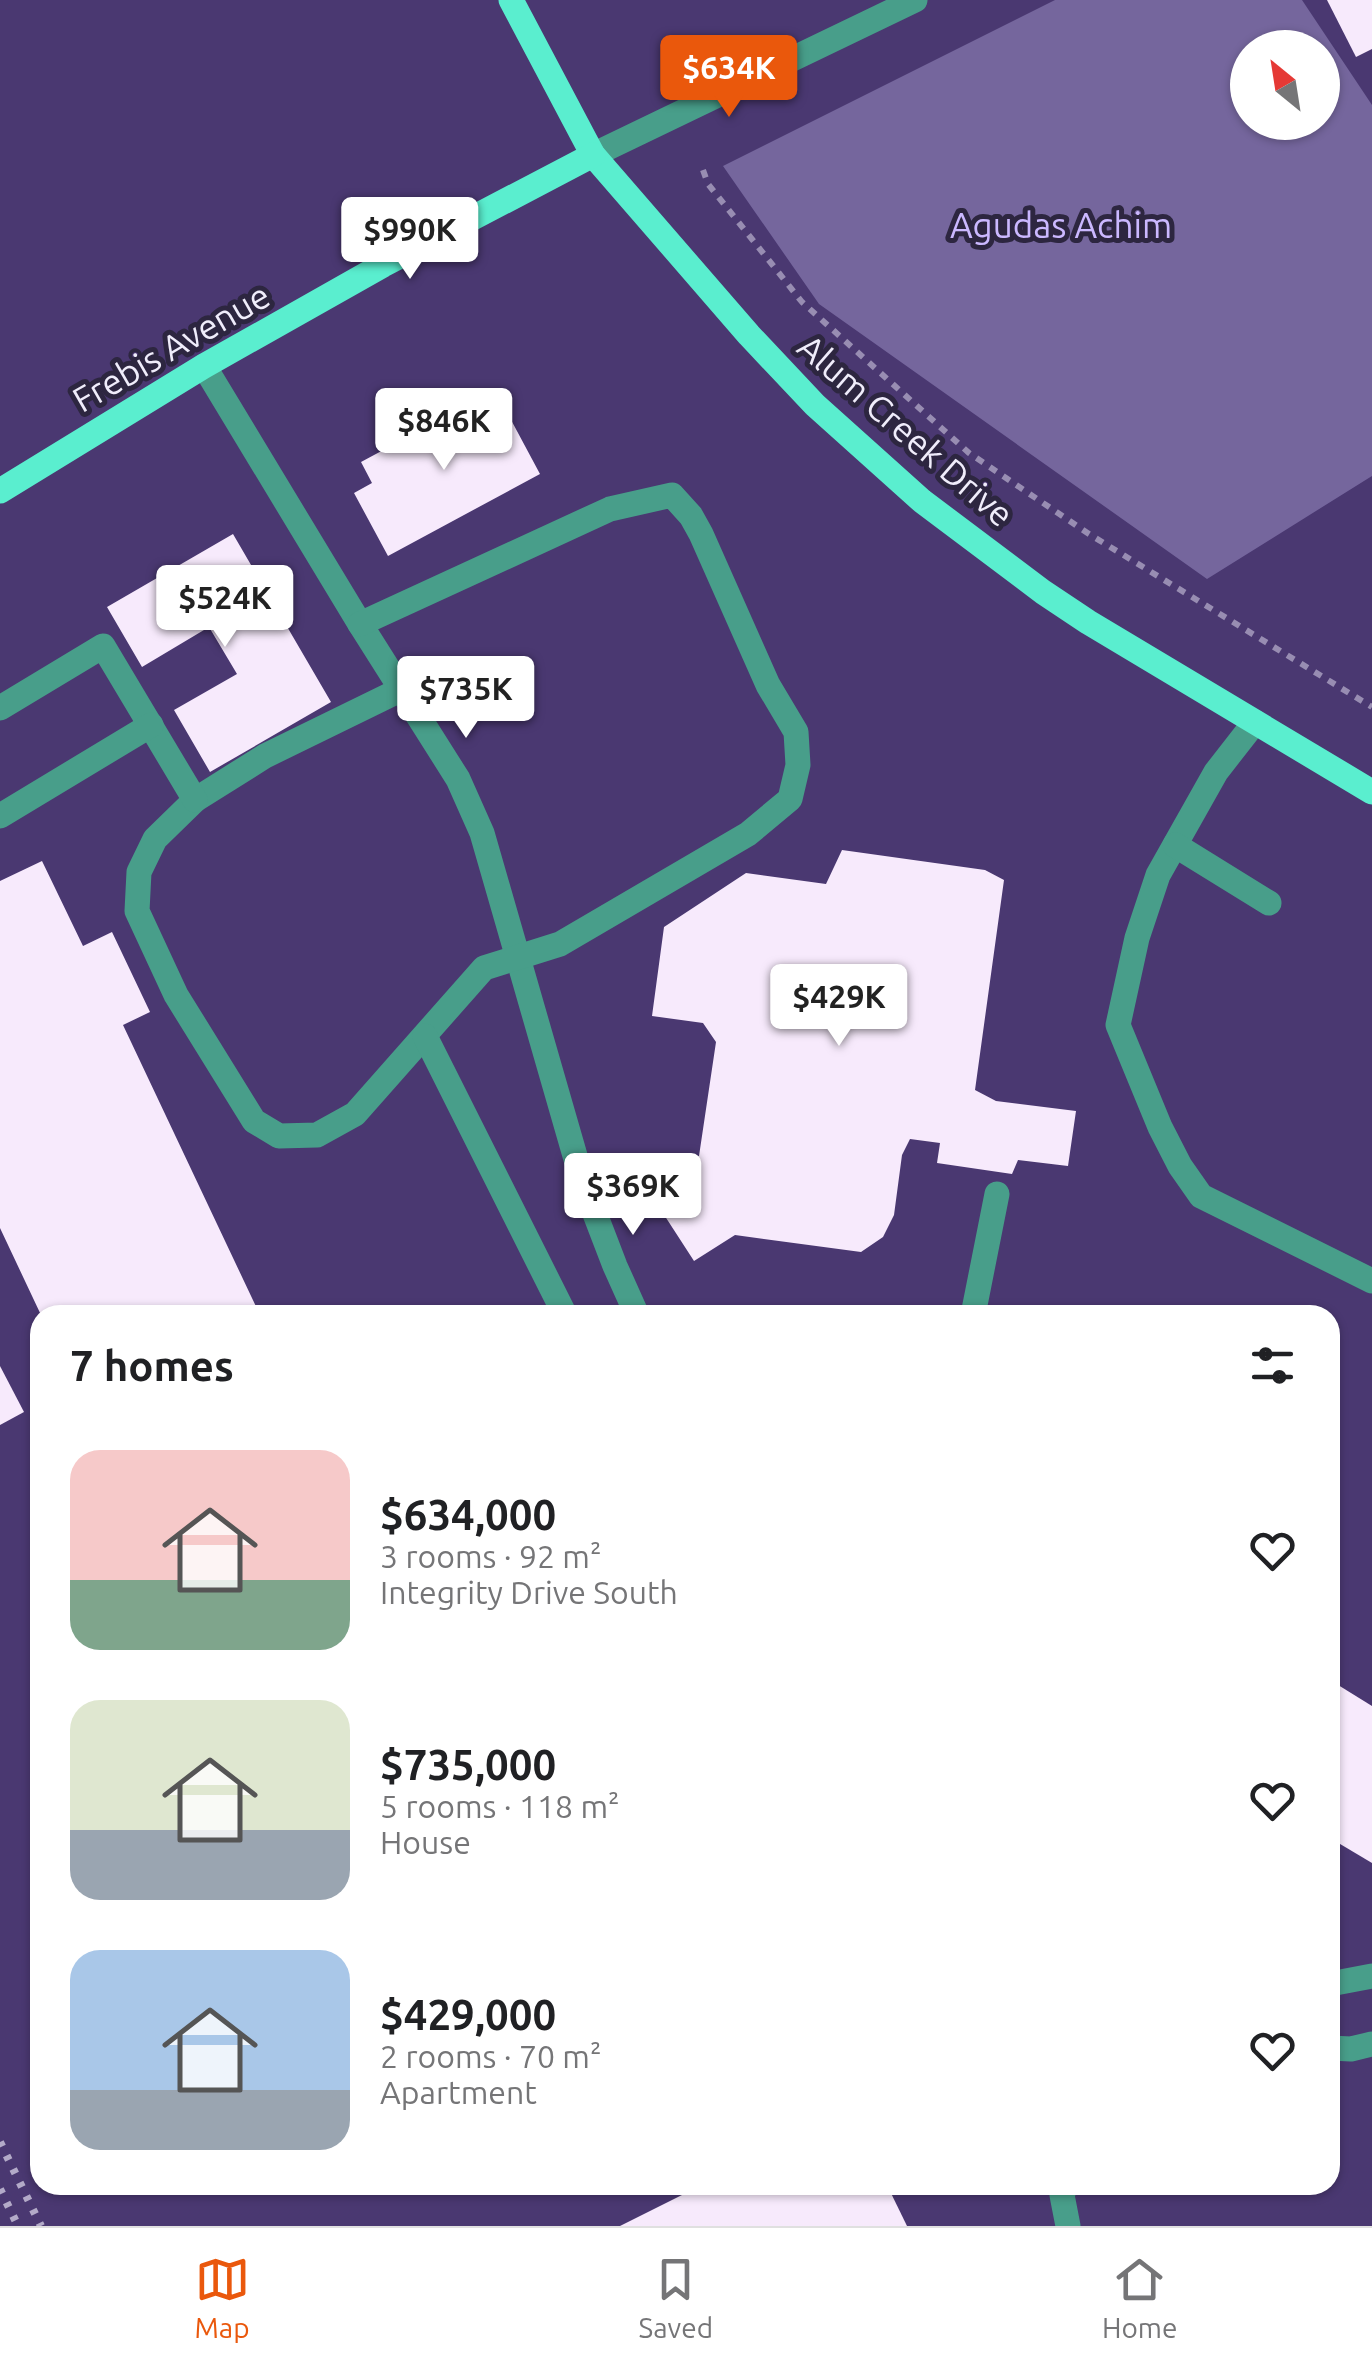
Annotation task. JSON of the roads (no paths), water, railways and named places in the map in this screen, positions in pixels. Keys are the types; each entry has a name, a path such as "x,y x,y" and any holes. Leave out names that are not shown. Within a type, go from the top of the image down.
{"main road":[{"name":"Alum Creek Drive","path":"511,0 593,155 749,336 815,404 922,501 1043,592 1372,792"},
{"name":"Frebis Avenue","path":"0,491 204,366 382,265 593,155"}],"street":[{"path":"593,155 915,0"},
{"path":"204,366 458,779 482,834 582,1180 632,1305"},
{"path":"360,624 610,508 672,495 692,516 768,685 796,732 798,765 790,799 748,834 560,944 484,968 355,1114 317,1135 278,1136 254,1121 176,995 137,911 138,872 156,840 195,800 265,756 400,690"},
{"path":"0,708 103,646 195,800"},
{"path":"1255,722 1216,772 1158,875 1137,938 1118,1025 1160,1126 1201,1196 1372,1281"},
{"path":"0,816 151,725"},
{"path":"1175,845 1269,904"},
{"path":"425,1036 559,1305"},
{"path":"976,1305 997,1194"},
{"path":"1340,1982 1372,1976"},
{"path":"1340,2048 1372,2044"},
{"path":"1062,2195 1068,2226"}],"railway":[{"path":"0,2142 41,2226"},
{"path":"0,2189 18,2226"}],"park label":[{"name":"Agudas Achim","path":"1061,225"}]}
